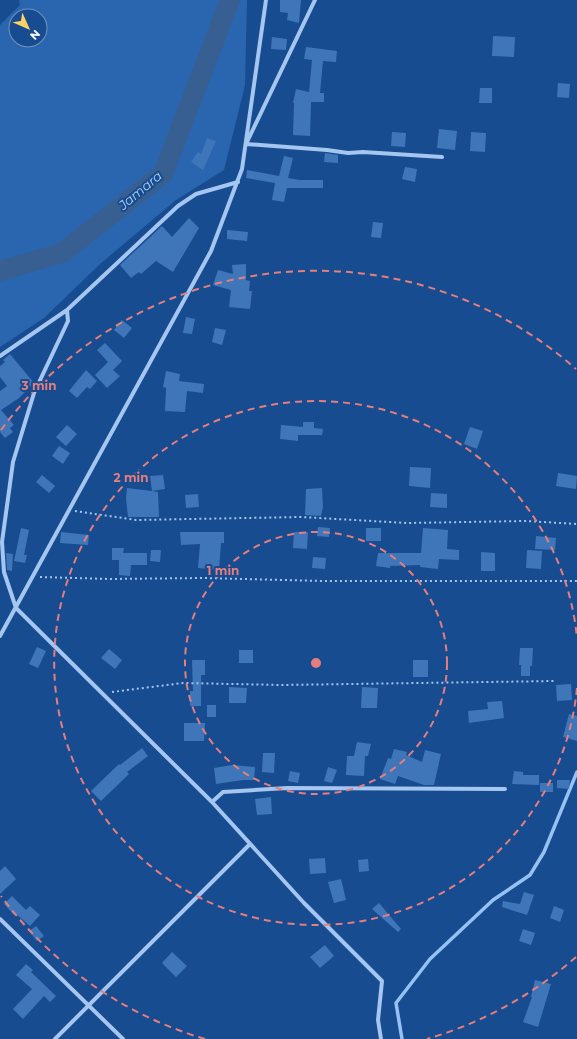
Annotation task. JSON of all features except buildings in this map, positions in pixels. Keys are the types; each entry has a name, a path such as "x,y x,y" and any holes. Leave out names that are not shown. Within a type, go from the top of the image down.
{"street":[{"path":"0,636 211,251 242,169 266,0"},
{"path":"246,144 315,0"},
{"path":"246,144 348,153 363,152 442,157"},
{"path":"0,356 67,310 178,206 196,194 238,182"},
{"path":"67,310 68,321 34,393 13,462 2,542 4,572 16,608 212,802 304,903 382,981 378,1020 381,1039"},
{"path":"212,802 223,792 287,788 505,789"},
{"path":"55,1039 250,844"},
{"path":"0,918 123,1039"}],"path":[{"path":"70,510 136,520 301,517 407,523 526,521 577,524"},
{"path":"34,576 110,579 203,578 322,581 577,581"},
{"path":"102,694 183,683 282,685 554,681"}],"shaded area":[{"path":"19,0 247,0 245,85 224,170 176,200 100,264 44,318 0,347 0,25 8,17 8,48 48,48 48,8 17,8 20,5"}],"waterway":[{"name":"Jamara","path":"0,271 62,253 163,174 230,0"},
{"path":"402,1039 396,1003 430,959 493,900 530,875 544,852 577,772"}]}
